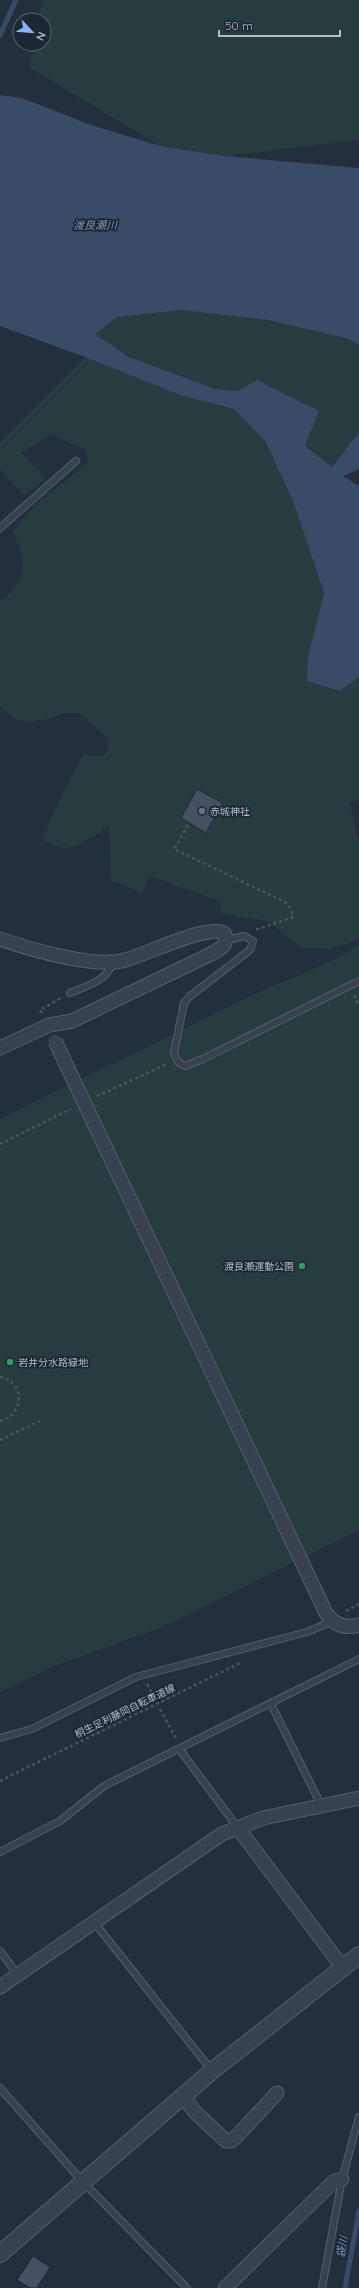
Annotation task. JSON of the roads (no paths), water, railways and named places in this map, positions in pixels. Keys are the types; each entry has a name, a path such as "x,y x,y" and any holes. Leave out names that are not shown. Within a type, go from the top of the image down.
{"street":[{"path":"0,939 18,945 75,958 114,963 134,958 198,933 220,930 225,934 227,940 224,946 211,954 72,1021 49,1025 0,1048"},
{"path":"49,1025 55,1041 329,1617 344,1627 359,1625"},
{"path":"0,1987 222,1834 263,1818 322,1807 359,1798"},
{"path":"238,1828 343,1968"},
{"path":"0,2254 82,2181 212,2071 359,1955"},
{"path":"183,2096 195,2112 226,2141 231,2141 277,2093"},
{"path":"225,2288 333,2182 342,2179"}],"lane":[{"path":"0,528 76,461"},
{"path":"227,940 244,936 252,941 250,950 189,997 184,1003 174,1053 178,1062 185,1066 192,1064 359,981"},
{"path":"70,993 101,980 111,970 114,963"},
{"path":"0,1738 32,1729 136,1677 307,1632 323,1627 329,1617"},
{"path":"0,1852 60,1821 104,1786 180,1750 359,1659"},
{"path":"271,1704 322,1807"},
{"path":"180,1750 238,1828"},
{"path":"94,1922 212,2071"},
{"path":"0,1951 18,1975"},
{"path":"0,2088 82,2181 187,2288"},
{"path":"322,2288 342,2179 359,2117"}],"water":[{"name":"渡良瀬川","path":"0,95 22,98 91,125 160,146 224,156 359,168 359,345 349,339 268,320 181,310 117,317 95,334 129,357 215,389 238,391 257,380 319,411 305,446 332,467 359,432 359,469 343,476 359,486 359,677 340,691 307,681 308,656 324,593 293,501 265,441 234,409 180,395 85,357 0,326"}],"waterway":[{"path":"0,35 16,0"},
{"name":"袋川","path":"345,2288 359,2211"}],"place":[{"name":"赤城神社","path":"202,811"},
{"name":"渡良瀬運動公園","path":"302,1266"},
{"name":"岩井分水路緑地","path":"10,1362"}]}
